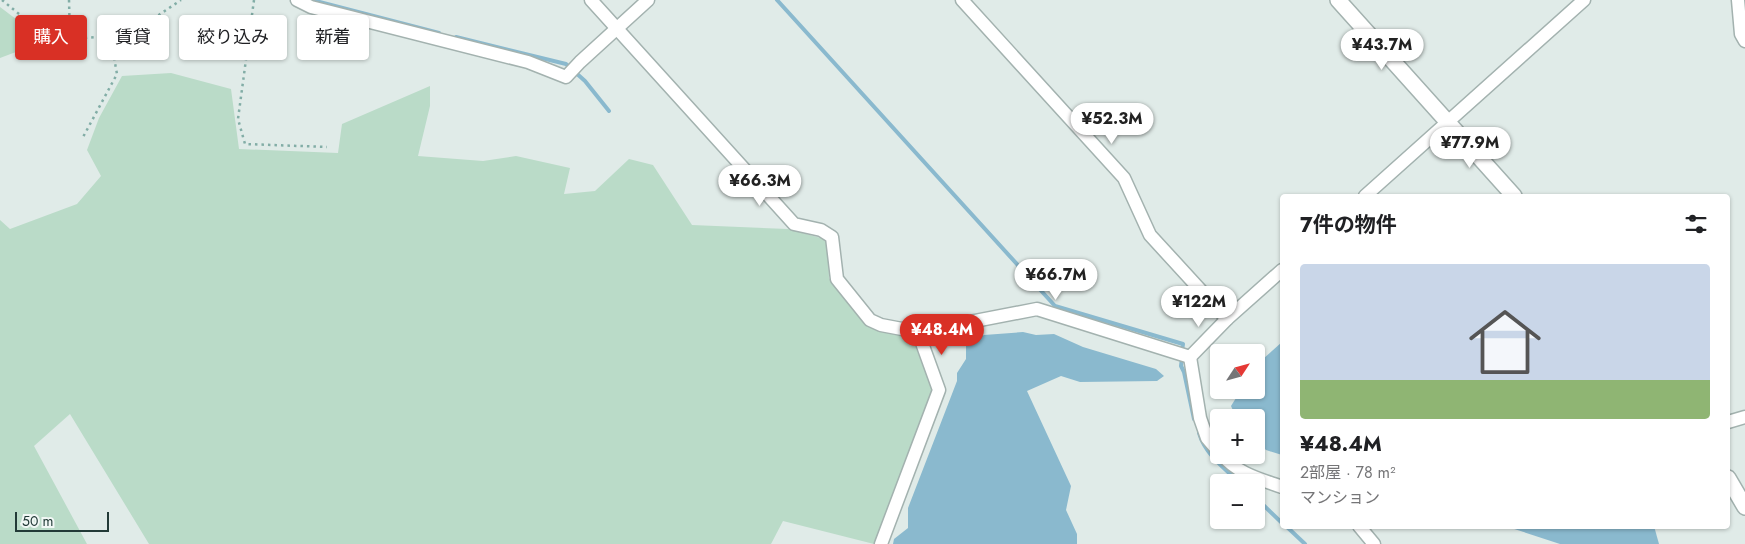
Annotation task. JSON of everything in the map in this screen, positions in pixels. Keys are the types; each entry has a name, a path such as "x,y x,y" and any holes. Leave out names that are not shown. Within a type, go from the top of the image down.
{"street":[{"path":"297,0 311,7 528,62 566,77 648,0"},
{"path":"591,0 794,224 821,230 832,237 837,279 870,320 881,325 918,332 1037,309 1190,356"},
{"path":"962,0 1124,178 1150,235 1227,319"},
{"path":"1338,0 1512,194"},
{"path":"1367,194 1584,0"},
{"path":"1738,0 1741,34 1745,41"},
{"path":"1190,356 1227,319 1280,272"},
{"path":"881,544 939,390 918,332"},
{"path":"1190,356 1200,418 1210,442"},
{"path":"1730,421 1745,417"},
{"path":"1230,464 1252,478 1280,486"},
{"path":"1730,481 1745,507"},
{"path":"1362,529 1374,544"}],"path":[{"path":"2,0 20,15"},
{"path":"69,0 69,15"},
{"path":"159,15 181,0"},
{"path":"254,0 238,119 245,144 327,147"},
{"path":"82,139 117,74 114,60"}],"green space":[{"path":"0,7 15,18 15,52 0,58"},
{"path":"171,73 231,89 239,149 338,153 342,124 430,86 430,106 418,156 483,161 516,156 570,168 564,194 595,191 629,159 653,165 692,225 788,229 828,240 829,278 867,326 912,338 934,393 874,544 783,521 771,544 149,544 70,414 34,446 87,544 0,544 0,220 10,229 77,204 101,176 87,150 99,118 122,76"}],"water":[{"path":"1023,332 1036,335 1054,334 1083,347 1156,369 1164,376 1157,381 1080,382 1061,376 1027,391 1071,486 1066,510 1077,534 1077,544 893,544 894,539 908,528 908,508 957,381 957,373 966,359 966,345 984,335"},
{"path":"1280,344 1280,454 1265,449 1265,409 1232,409 1231,406 1235,399 1265,399 1265,357"},
{"path":"1514,529 1655,529 1659,544 1560,544"}],"waterway":[{"path":"312,0 439,33"},
{"path":"777,0 1055,306 1183,344 1182,351"},
{"path":"456,37 566,64 585,81 609,111"},
{"path":"1182,358 1181,366 1194,419"},
{"path":"1199,433 1210,454 1230,474"},
{"path":"1265,507 1280,521"},
{"path":"1289,529 1305,544"}]}
